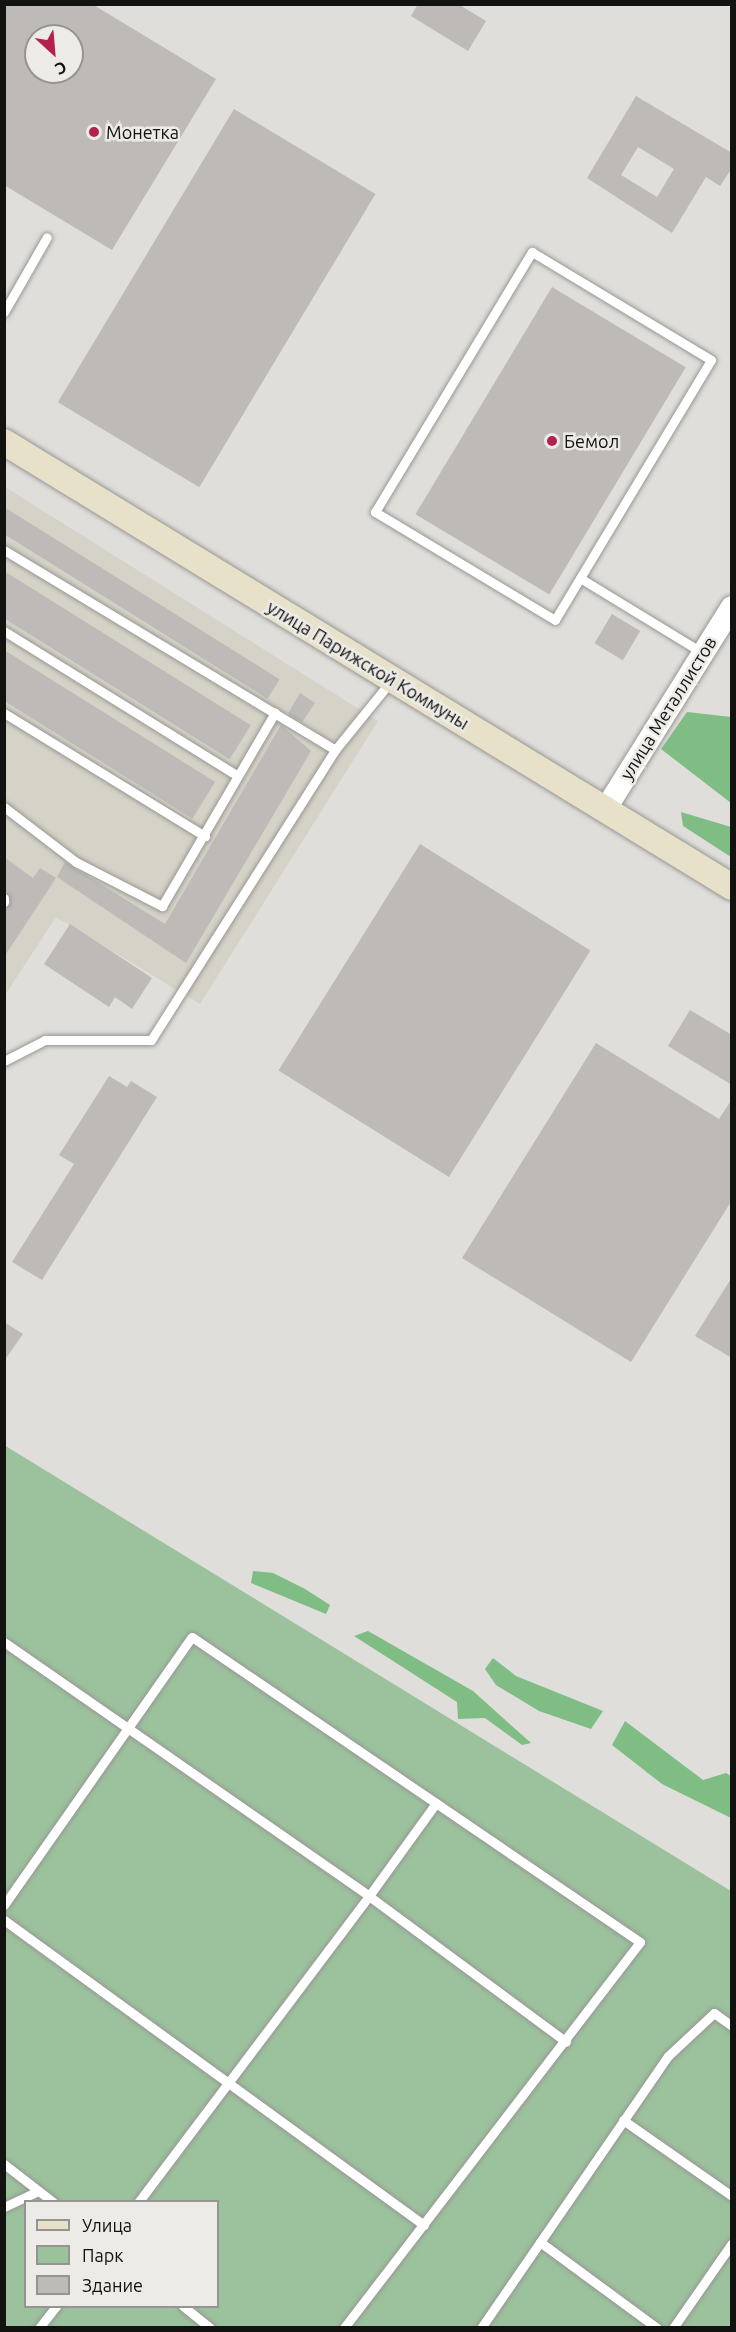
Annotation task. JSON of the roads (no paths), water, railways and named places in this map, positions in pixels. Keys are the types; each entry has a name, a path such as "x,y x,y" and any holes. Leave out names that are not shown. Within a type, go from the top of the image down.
{"main road":[{"name":"улица Парижской Коммуны","path":"4,442 732,887"}],"street":[{"name":"улица Металлистов","path":"605,810 702,654 729,617"}],"lane":[{"path":"4,312 47,237"},
{"path":"531,252 711,360 580,578 555,620 375,513 531,252"},
{"path":"4,550 335,750"},
{"path":"580,578 702,654"},
{"path":"4,631 238,776"},
{"path":"4,1061 45,1040 151,1040 335,750 392,680"},
{"path":"4,713 205,837"},
{"path":"4,807 76,862 162,906 205,837 275,713"},
{"path":"4,1905 192,1637 640,1942 566,2042 344,2328"},
{"path":"4,1642 369,1896 566,2042"},
{"path":"140,2200 369,1896 436,1803"},
{"path":"4,1920 424,2225"},
{"path":"481,2328 668,2056 714,2013 732,2025"},
{"path":"623,2120 732,2196"},
{"path":"4,2164 50,2200"},
{"path":"4,2207 39,2191"},
{"path":"540,2242 657,2328"},
{"path":"673,2328 732,2243"},
{"path":"39,2328 55,2308"},
{"path":"184,2308 210,2328"}],"place":[{"name":"Монетка","path":"94,132"},
{"name":"Бемол","path":"552,441"}]}
